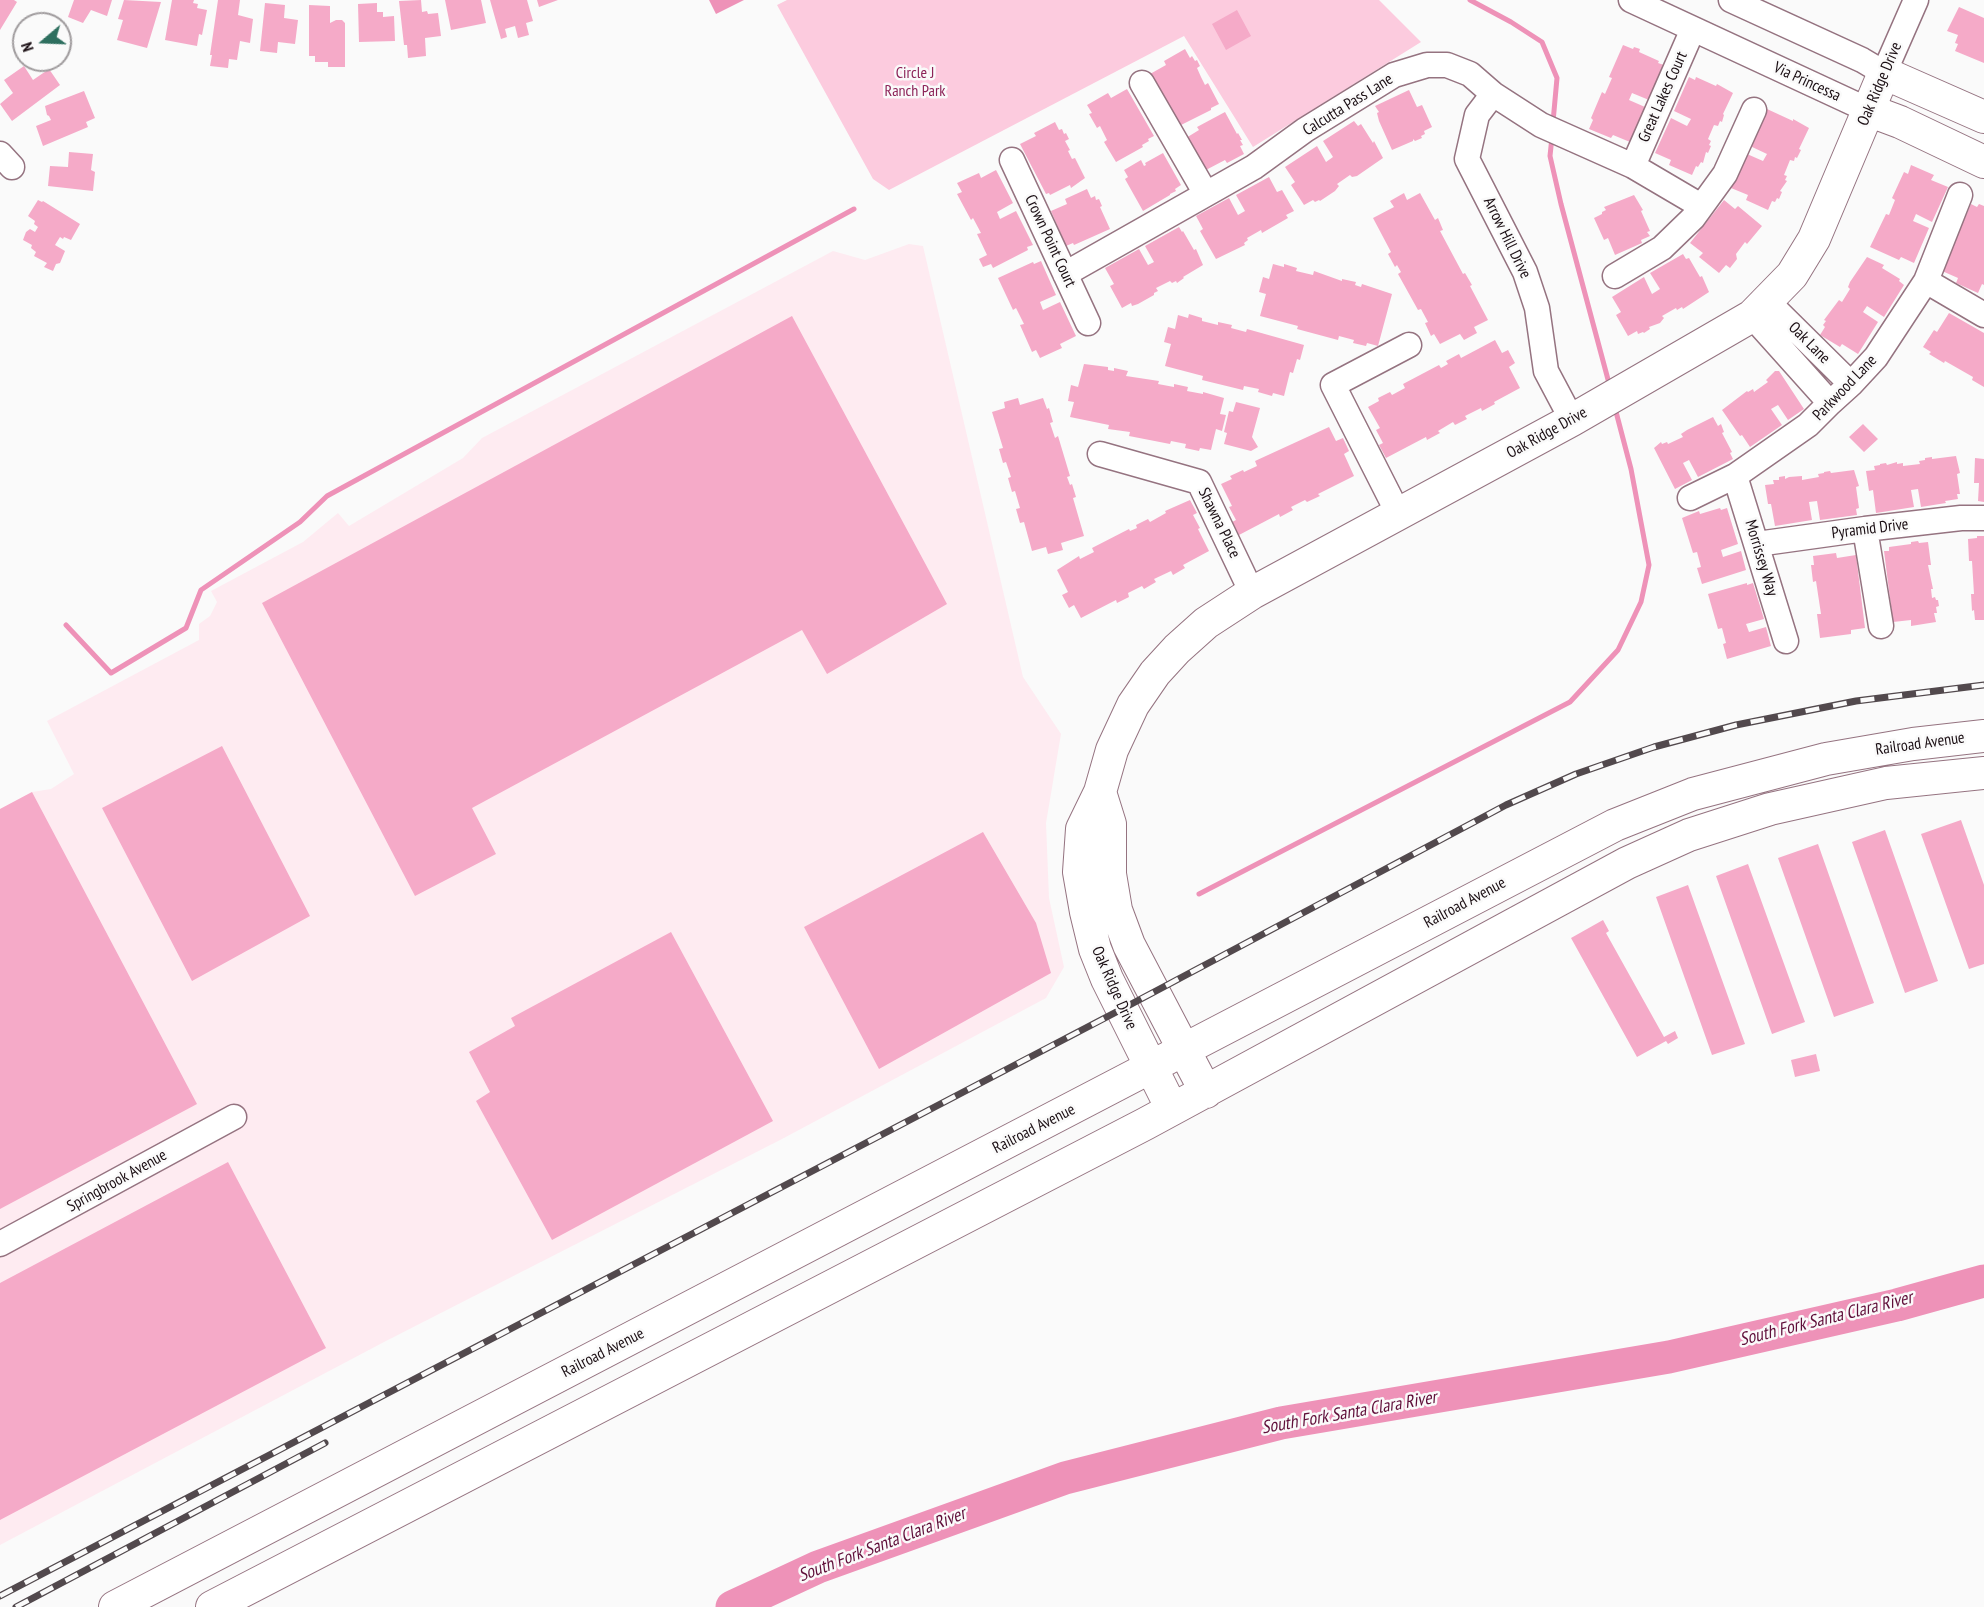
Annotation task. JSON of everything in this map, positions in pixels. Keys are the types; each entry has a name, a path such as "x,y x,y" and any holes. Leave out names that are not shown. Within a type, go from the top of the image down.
{"main road":[{"name":"Oak Ridge Drive","path":"1172,1109 1107,980 1095,949 1079,872 1082,830 1100,792 1112,750 1133,705 1155,673 1177,649 1206,623 1252,593 1572,420 1759,308 1792,275 1814,239 1884,73"},
{"path":"1884,73 1984,117"},
{"name":"Via Princessa","path":"1868,110 1900,122 1984,162"},
{"name":"Railroad Avenue","path":"115,1607 1615,825 1683,798 1826,759 1984,735"},
{"name":"Railroad Avenue","path":"212,1607 1206,1092 1627,863 1689,835 1770,809 1886,783 1984,773"},
{"name":"Oak Ridge Drive","path":"1100,792 1110,824 1110,874 1116,910 1129,945 1206,1092"}],"street":[{"name":"Via Princessa","path":"1631,0 1868,110"},
{"path":"1731,0 1862,60 1884,73"},
{"name":"Oak Ridge Drive","path":"1884,73 1916,0"},
{"name":"Great Lakes Court","path":"1633,166 1693,29"},
{"name":"Calcutta Pass Lane","path":"1065,274 1254,167 1305,130 1394,75 1427,65 1447,65 1470,74 1493,94 1541,125 1633,166 1701,206"},
{"path":"1142,83 1206,194"},
{"name":"Arrow Hill Drive","path":"1493,94 1477,116 1467,159 1526,272 1537,308 1546,371 1572,420"},
{"path":"1616,276 1662,248 1693,218 1725,174 1754,110"},
{"name":"Crown Point Court","path":"1012,160 1088,323"},
{"name":"Parkwood Lane","path":"1690,498 1735,476 1808,424 1876,357 1926,281 1960,195"},
{"path":"1926,281 1984,315"},
{"name":"Oak Lane","path":"1759,308 1851,384"},
{"name":"Oak Lane","path":"1759,308 1830,403"},
{"path":"1399,515 1333,385 1409,345"},
{"name":"Shawna Place","path":"1100,454 1199,482 1252,593"},
{"name":"Morrissey Way","path":"1735,476 1786,641"},
{"name":"Pyramid Drive","path":"1757,544 1961,518 1984,518"},
{"path":"1865,529 1881,626"},
{"name":"Springbrook Avenue","path":"0,1244 234,1117"}],"shaded area":[{"path":"709,0 744,0 716,14"},
{"path":"909,244 923,246 1023,677 1061,734 1046,823 1049,898 1064,967 1046,998 782,1139 384,1342 0,1545 0,809 32,792 51,789 74,774 47,721 199,640 199,624 210,616 217,602 211,591 303,542 338,513 349,526 463,458 482,438 833,251 865,260"}],"green space":[{"name":"Circle J Ranch Park","path":"787,0 1379,0 1421,42 1253,147 1184,36 889,190 873,179 777,5"}],"building":[{"path":"0,0 17,2 0,30"},
{"path":"74,0 112,0 107,16 91,10 83,23 72,19 72,12 70,12"},
{"path":"124,0 161,2 147,48 117,40 123,20 118,19"},
{"path":"172,0 194,0 193,3 198,4 197,8 207,10 202,35 199,34 197,46 165,40"},
{"path":"218,0 240,0 238,15 253,19 250,43 240,41 237,60 229,59 228,68 210,66"},
{"path":"421,0 422,12 438,13 441,36 425,38 426,56 408,58 407,45 404,45 399,1"},
{"path":"445,0 481,0 486,23 451,30"},
{"path":"490,0 527,0 533,21 526,23 529,35 518,38 515,26 505,29 507,37 501,39"},
{"path":"537,0 558,0 539,7"},
{"path":"265,3 285,5 284,18 298,20 295,44 278,42 277,53 260,51"},
{"path":"377,3 377,12 383,12 383,17 394,16 395,41 359,42 358,4"},
{"path":"309,5 330,6 330,23 342,20 345,23 345,67 328,67 328,62 315,62 315,56 309,56"},
{"path":"1959,7 1984,18 1984,63 1955,51 1958,35 1947,31"},
{"path":"1237,10 1251,36 1226,50 1212,24"},
{"path":"1623,45 1640,49 1639,52 1664,65 1649,100 1632,93 1629,100 1645,107 1630,142 1613,135 1611,138 1589,129 1593,120 1591,118 1602,92 1605,94 1612,78 1609,77"},
{"path":"1185,49 1190,58 1192,56 1195,61 1197,60 1200,66 1197,68 1205,85 1208,83 1219,104 1179,126 1150,74 1166,65 1164,61"},
{"path":"15,72 28,72 33,80 45,72 51,72 60,85 12,121 0,104 13,93 4,80"},
{"path":"1689,77 1695,80 1696,77 1716,86 1717,84 1733,93 1723,114 1722,122 1720,121 1718,126 1714,125 1708,139 1711,141 1709,145 1711,146 1708,153 1706,152 1703,163 1696,166 1692,175 1669,165 1671,160 1655,153 1671,118 1687,126 1691,119 1674,111"},
{"path":"1127,89 1154,136 1142,145 1143,147 1116,162 1104,142 1107,140 1100,126 1097,128 1089,114 1092,113 1087,105 1108,93 1111,98"},
{"path":"1409,90 1417,107 1422,105 1432,127 1424,131 1422,138 1415,141 1413,139 1392,150 1375,106"},
{"path":"84,91 95,118 86,122 88,127 43,146 36,126 51,120 45,106"},
{"path":"1767,109 1809,128 1797,158 1795,157 1794,161 1790,160 1784,175 1787,176 1785,180 1787,181 1780,191 1782,192 1779,199 1772,201 1768,210 1746,200 1748,195 1731,188 1747,154 1763,161 1767,154 1750,146"},
{"path":"1225,112 1242,140 1240,140 1243,145 1240,146 1244,154 1227,163 1225,160 1204,171 1186,138 1199,130 1197,127"},
{"path":"1354,121 1358,126 1361,124 1383,158 1357,176 1350,175 1337,184 1339,186 1335,191 1320,201 1313,200 1304,205 1291,185 1295,182 1285,167 1317,146 1326,162 1333,157 1323,141"},
{"path":"1055,122 1059,130 1062,129 1064,134 1066,133 1069,139 1065,141 1070,150 1068,151 1072,159 1075,158 1085,178 1071,188 1070,185 1050,195 1046,194 1020,144 1036,136 1034,133"},
{"path":"69,152 93,154 91,170 95,172 93,191 48,186 50,166 68,167"},
{"path":"1163,153 1181,185 1175,189 1176,191 1143,211 1125,179 1128,177 1124,170 1141,160 1144,166 1145,163"},
{"path":"1911,165 1934,175 1931,180 1948,187 1932,222 1916,214 1913,221 1929,228 1914,263 1901,257 1899,260 1870,247 1886,214 1889,215 1895,200 1892,198 1904,172 1908,174"},
{"path":"996,170 1013,203 997,212 1000,219 1016,211 1033,245 1027,247 1028,250 993,268 991,264 983,267 979,259 987,255 977,234 981,233 957,194 962,192 957,183 979,173 981,178"},
{"path":"1269,177 1277,192 1282,190 1294,211 1286,215 1288,218 1262,233 1261,230 1247,238 1245,245 1216,259 1200,231 1203,229 1196,216 1229,198 1238,215 1245,211 1236,195"},
{"path":"1087,189 1091,198 1095,196 1096,200 1099,199 1102,206 1100,207 1110,229 1074,245 1073,243 1066,246 1051,211 1067,204 1065,199"},
{"path":"1404,193 1407,200 1420,193 1435,220 1438,218 1443,230 1440,231 1463,274 1465,273 1472,285 1470,286 1488,320 1474,327 1477,333 1464,340 1460,334 1440,344 1434,334 1431,336 1425,323 1428,322 1421,309 1418,310 1398,274 1401,272 1397,265 1395,267 1388,254 1391,252 1373,218 1394,207 1390,201"},
{"path":"1634,195 1643,210 1641,211 1650,236 1641,240 1642,243 1615,255 1608,238 1604,240 1594,218 1606,210 1604,207"},
{"path":"38,200 80,224 71,240 60,237 55,245 65,251 60,263 56,264 53,271 44,267 47,263 34,256 36,252 31,248 32,245 23,240 26,232 30,229 35,232 38,227 34,224 35,221 28,216"},
{"path":"1724,200 1735,209 1738,206 1762,226 1747,244 1745,242 1730,268 1726,265 1719,273 1699,257 1703,253 1690,243"},
{"path":"1971,204 1977,207 1979,204 1984,206 1984,285 1982,284 1978,293 1956,283 1958,278 1942,271"},
{"path":"1179,227 1194,250 1196,249 1203,265 1177,283 1170,281 1156,288 1158,291 1154,295 1138,304 1132,306 1131,303 1122,308 1110,286 1114,284 1105,268 1139,249 1148,265 1154,262 1145,246"},
{"path":"1683,254 1686,259 1689,258 1700,277 1702,276 1709,292 1683,309 1682,307 1677,310 1676,308 1662,316 1664,318 1660,323 1649,327 1650,329 1644,333 1638,334 1637,331 1628,336 1616,315 1621,312 1612,297 1644,277 1652,294 1660,289 1650,273"},
{"path":"1867,257 1884,265 1882,268 1900,279 1899,281 1904,285 1884,317 1867,306 1863,312 1878,322 1858,354 1820,335 1825,327 1823,325 1826,321 1824,320 1839,300 1842,302 1850,289 1848,287 1850,282"},
{"path":"1041,261 1056,295 1040,302 1043,310 1060,302 1076,336 1060,344 1062,348 1040,358 1036,350 1032,352 1020,325 1024,324 1016,308 1013,310 998,278 1033,262 1034,264"},
{"path":"1273,264 1284,267 1284,264 1297,268 1296,271 1313,275 1314,271 1342,281 1342,279 1356,282 1355,285 1361,287 1362,284 1392,294 1378,346 1353,343 1354,340 1339,336 1338,340 1260,316 1266,294 1259,292 1263,277 1269,279"},
{"path":"1949,313 1984,333 1984,387 1972,380 1973,377 1929,354 1931,352 1923,347 1934,330 1937,332"},
{"path":"1189,314 1202,318 1202,321 1218,325 1218,322 1232,325 1231,328 1246,332 1247,329 1304,345 1300,360 1297,359 1293,373 1290,372 1284,396 1273,393 1272,396 1258,392 1259,389 1244,386 1243,390 1202,380 1203,376 1165,366 1171,344 1164,342 1168,327 1175,329 1178,315 1188,318"},
{"path":"792,316 947,604 827,674 802,630 472,808 496,854 415,896 262,603"},
{"path":"1495,340 1502,353 1508,350 1515,363 1509,367 1520,388 1482,411 1481,408 1465,416 1467,419 1455,425 1453,422 1427,440 1426,437 1386,458 1379,445 1383,443 1376,430 1380,428 1368,407 1379,401 1378,398 1390,392 1392,395 1405,388 1403,384 1439,365 1441,368 1448,364 1446,361 1459,354 1461,358"},
{"path":"1084,364 1108,367 1108,370 1114,371 1114,368 1128,371 1126,376 1159,381 1158,384 1174,387 1174,384 1188,387 1187,391 1203,394 1203,392 1224,398 1220,414 1226,415 1222,431 1216,429 1211,450 1200,448 1199,451 1185,448 1186,444 1171,441 1170,444 1129,436 1130,432 1108,429 1109,425 1070,417 1074,402 1068,401 1071,385 1078,387"},
{"path":"1775,371 1779,371 1804,409 1788,420 1778,405 1771,409 1782,425 1750,447 1722,410 1747,391 1753,389 1754,392 1768,382 1766,380"},
{"path":"1018,398 1020,405 1043,398 1047,409 1049,408 1053,422 1050,423 1055,438 1058,436 1070,476 1067,477 1076,497 1073,498 1084,536 1061,543 1063,550 1048,554 1046,547 1032,551 1024,522 1020,523 1016,509 1020,508 1015,491 1012,492 1008,478 1011,477 1006,462 1003,463 999,449 1003,448 992,412 1005,408 1004,402"},
{"path":"1236,402 1260,408 1252,437 1258,447 1251,451 1224,444 1229,411 1233,412"},
{"path":"1713,417 1718,426 1721,424 1724,432 1722,433 1732,452 1730,453 1733,459 1698,477 1689,460 1683,463 1692,480 1675,489 1654,448 1661,442 1668,444 1683,437 1681,434 1687,430"},
{"path":"1863,424 1878,439 1864,452 1849,437"},
{"path":"1329,427 1336,441 1343,438 1349,451 1344,454 1354,476 1318,494 1320,496 1291,507 1293,510 1280,517 1279,514 1239,535 1232,522 1236,520 1229,507 1232,506 1221,484 1232,479 1230,476 1257,466 1255,461"},
{"path":"1956,456 1960,473 1957,474 1960,494 1957,494 1958,499 1921,507 1918,489 1911,490 1914,507 1876,513 1873,490 1869,491 1866,471 1875,470 1874,466 1886,463 1887,465 1903,463 1903,466 1920,464 1919,461 1925,458"},
{"path":"1975,458 1984,459 1984,502 1978,501 1979,483 1974,483"},
{"path":"1854,470 1859,486 1856,487 1859,508 1856,509 1857,515 1820,520 1817,501 1809,502 1812,520 1775,526 1765,485 1774,484 1773,480 1779,480 1779,477 1785,476 1785,479 1802,476 1802,480 1819,477 1818,474 1824,472"},
{"path":"1190,500 1197,513 1193,515 1200,528 1198,529 1209,551 1183,565 1185,568 1173,575 1171,571 1154,579 1156,582 1144,589 1142,586 1128,593 1129,597 1117,603 1116,600 1081,618 1074,605 1069,608 1062,595 1068,592 1057,570 1079,556 1080,559 1094,552 1092,548 1129,529 1130,531 1137,528 1136,525 1148,519 1150,522 1166,513 1165,511"},
{"path":"1720,508 1721,510 1727,508 1738,544 1721,550 1723,557 1741,551 1746,570 1702,584 1697,568 1701,567 1697,552 1693,553 1682,518 1699,511 1700,514"},
{"path":"1977,536 1984,536 1984,620 1975,620 1974,610 1972,611 1971,594 1974,594 1968,539 1977,538"},
{"path":"1918,541 1919,543 1928,542 1932,598 1935,597 1938,600 1939,606 1936,607 1937,613 1934,613 1936,622 1911,626 1911,620 1893,622 1884,551 1889,551 1889,547"},
{"path":"1836,553 1837,558 1856,555 1865,628 1851,630 1851,634 1820,638 1817,614 1821,614 1811,565 1814,565 1813,556"},
{"path":"1747,583 1747,585 1753,583 1764,619 1746,624 1749,632 1766,627 1771,646 1727,659 1722,628 1718,629 1708,594"},
{"path":"222,746 310,916 192,981 102,808"},
{"path":"32,792 197,1104 0,1209 0,809"},
{"path":"1961,820 1984,885 1984,964 1969,969 1921,834"},
{"path":"1885,830 1938,981 1905,993 1852,842"},
{"path":"983,832 1036,923 1051,973 879,1069 804,927"},
{"path":"1818,844 1874,1003 1834,1017 1778,858"},
{"path":"1748,864 1805,1022 1772,1034 1716,876"},
{"path":"1688,885 1745,1044 1712,1055 1656,897"},
{"path":"1603,920 1609,931 1606,933 1664,1037 1675,1031 1678,1038 1668,1044 1666,1041 1637,1057 1571,938"},
{"path":"671,932 773,1121 552,1240 476,1101 490,1092 469,1052 515,1026 511,1018"},
{"path":"1816,1054 1820,1071 1795,1077 1791,1060"},
{"path":"228,1162 326,1348 0,1520 0,1283"}],"waterway":[{"path":"1470,0 1542,42 1557,78 1553,122"},
{"path":"1552,137 1550,156 1561,204 1610,387"},
{"path":"66,625 111,673 186,628 201,590 300,522 327,496 854,209"},
{"path":"1199,894 1570,702 1618,650 1641,602 1649,565 1631,469 1615,408"},
{"name":"South Fork Santa Clara River","path":"732,1607 818,1567 1065,1478 1281,1423 1669,1357 1897,1305 1984,1281"}],"railway":[{"path":"0,1596 1122,1009 1506,805 1576,774 1654,747 1736,725 1856,701 1984,685"},
{"path":"16,1607 325,1443"}]}
